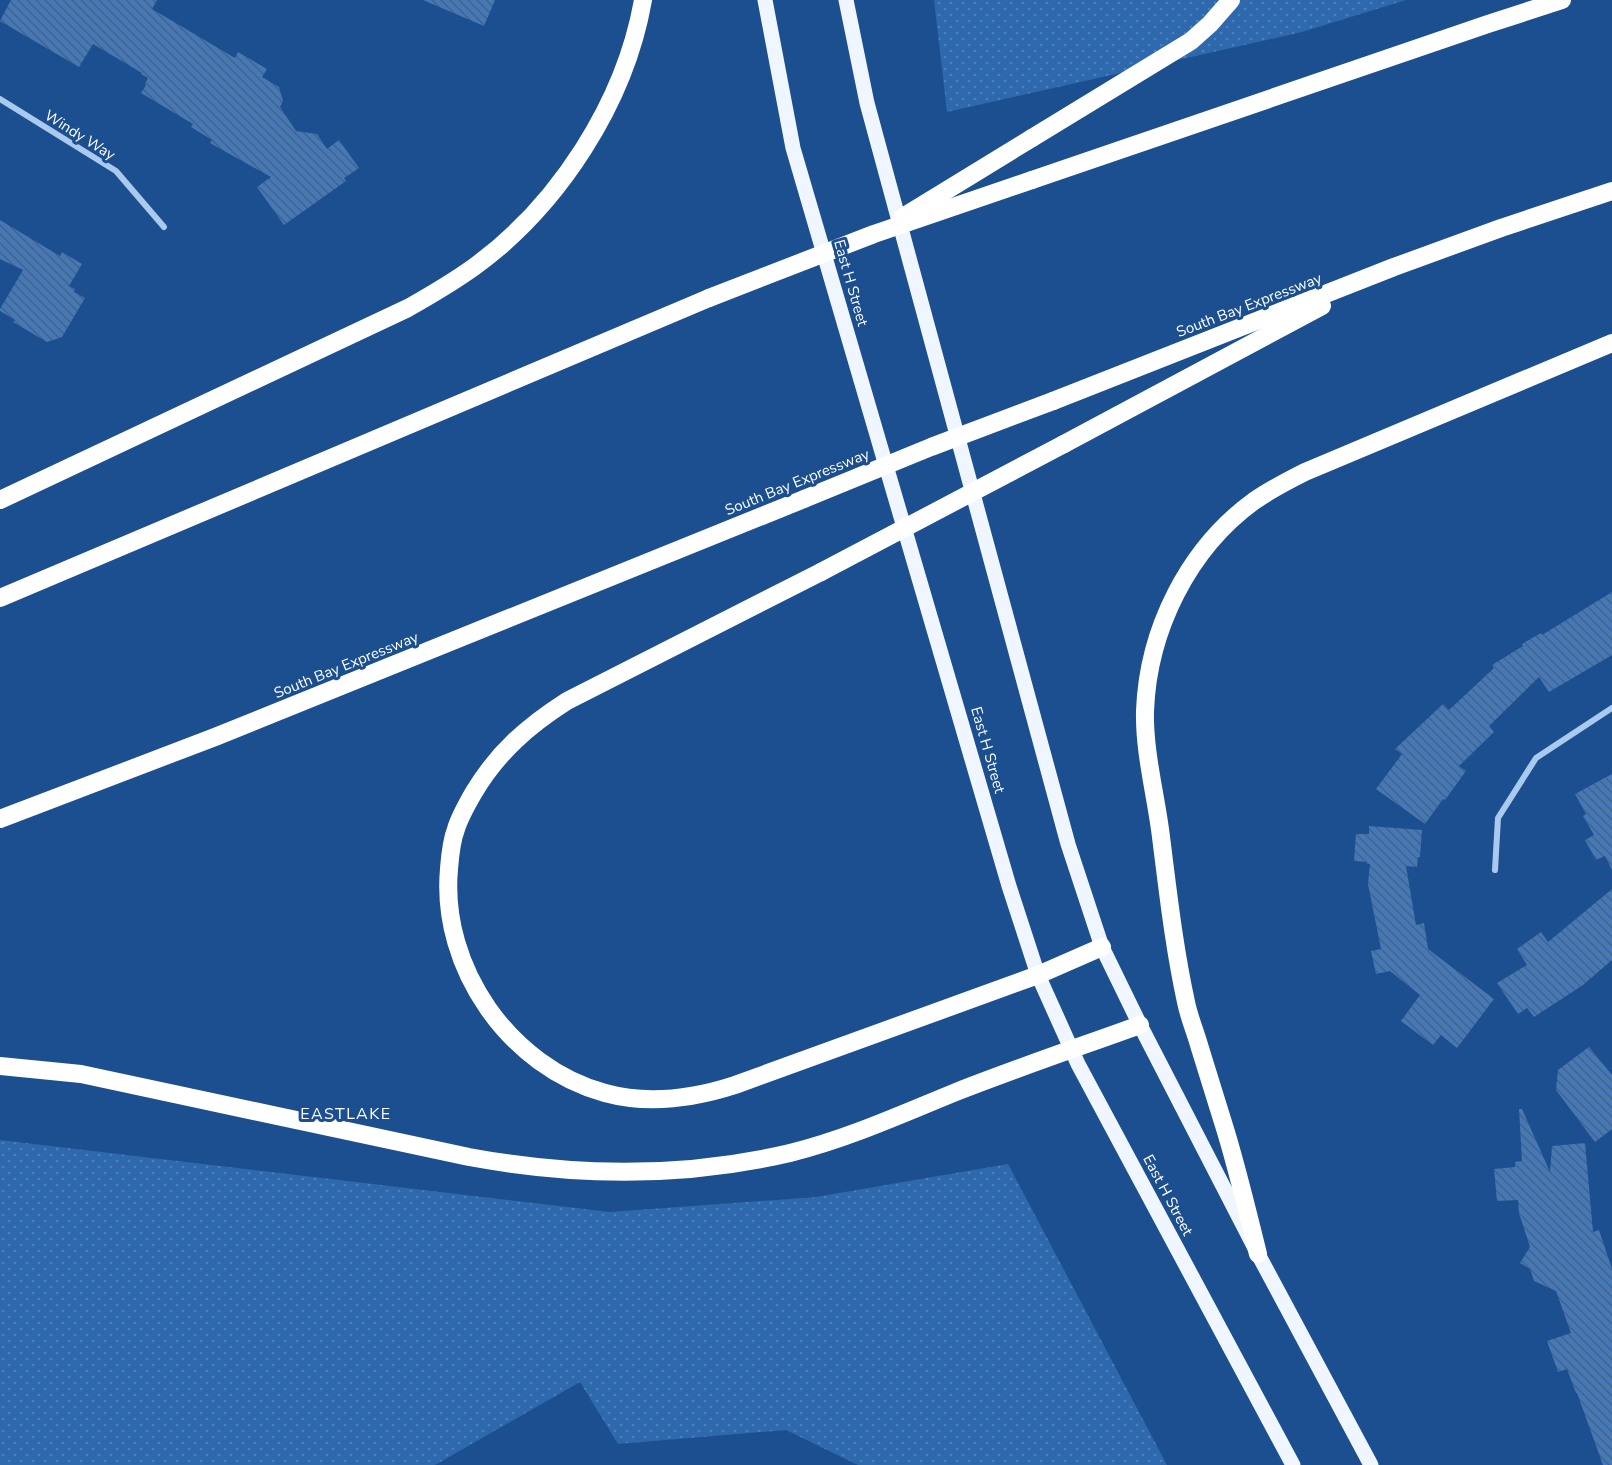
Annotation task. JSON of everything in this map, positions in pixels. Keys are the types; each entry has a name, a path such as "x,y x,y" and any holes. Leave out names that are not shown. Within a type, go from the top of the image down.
{"highway":[{"path":"0,500 408,308 476,266 534,213 560,183 583,150 603,116 619,80 633,43 643,0"},
{"path":"874,234 1191,41 1231,0"},
{"path":"0,598 709,298 874,234 1477,27 1562,0"},
{"name":"South Bay Expressway","path":"0,819 215,737 930,447 1394,267 1612,191"},
{"path":"1102,947 1038,975 710,1094 684,1099 631,1099 581,1085 558,1073 538,1059 501,1025 485,1005 472,982 453,933 448,881 450,855 456,829 468,803 500,755 520,734 567,701 821,572 1394,267"},
{"path":"1258,1254 1227,1134 1186,1004 1171,923 1158,815 1146,742 1145,712 1148,682 1163,622 1190,568 1208,544 1252,502 1305,472 1612,343"},
{"path":"0,1066 81,1074 515,1166 569,1171 654,1172 700,1169 746,1162 791,1153 835,1140 1008,1071 1140,1025"}],"main road":[{"name":"East H Street","path":"765,0 793,148 1009,886 1038,975 1084,1075 1293,1465"},
{"path":"846,0 867,103 1068,844 1102,947 1258,1254 1371,1465"}],"street":[{"name":"Windy Way","path":"0,99 116,171 164,227"},
{"path":"1495,870 1497,818 1536,758 1612,708"}],"shaded area":[{"path":"934,0 1406,0 1302,32 947,112"},
{"path":"0,1140 610,1212 816,1197 1008,1164 1167,1465 858,1465 786,1430 618,1444 580,1382 435,1465 0,1465"}],"building":[{"path":"11,0 157,0 152,9 235,58 238,52 267,69 262,77 279,87 283,101 280,107 296,131 317,134 327,149 339,140 359,168 344,178 346,181 284,225 257,187 271,177 210,143 212,140 191,127 193,124 141,93 148,78 93,44 79,67 0,21"},
{"path":"423,0 495,0 484,26"},
{"path":"0,220 60,256 62,252 82,264 69,286 85,298 62,337 47,342 13,322 15,320 0,311 23,270 0,259"},
{"path":"1612,592 1612,655 1549,692 1539,677 1489,726 1494,732 1459,766 1466,771 1425,824 1376,789 1402,754 1395,749 1443,704 1449,710 1494,668 1492,665 1523,646 1522,644 1541,633 1542,635"},
{"path":"1612,774 1612,870 1605,856 1596,860 1585,840 1594,835 1583,816 1586,814 1575,794"},
{"path":"1369,826 1422,830 1417,867 1406,866 1416,925 1424,923 1428,949 1494,999 1457,1048 1441,1035 1433,1045 1401,1021 1420,995 1390,971 1376,974 1371,951 1381,949 1368,884 1370,864 1354,861 1356,834 1369,834"},
{"path":"1612,889 1612,960 1583,985 1534,1017 1527,1008 1518,1014 1497,983 1527,965 1517,949 1541,932 1548,942"},
{"path":"1589,1047 1612,1075 1612,1129 1595,1142 1556,1090 1558,1070"},
{"path":"1519,1109 1522,1109 1550,1172 1552,1146 1585,1143 1593,1232 1599,1230 1612,1269 1612,1465 1603,1465 1567,1369 1558,1372 1547,1341 1571,1333 1556,1291 1534,1281 1530,1269 1520,1263 1530,1247 1519,1213 1518,1200 1497,1201 1494,1169 1515,1167 1515,1162 1522,1161"}],"district":[{"name":"EASTLAKE","path":"346,1113"}]}
